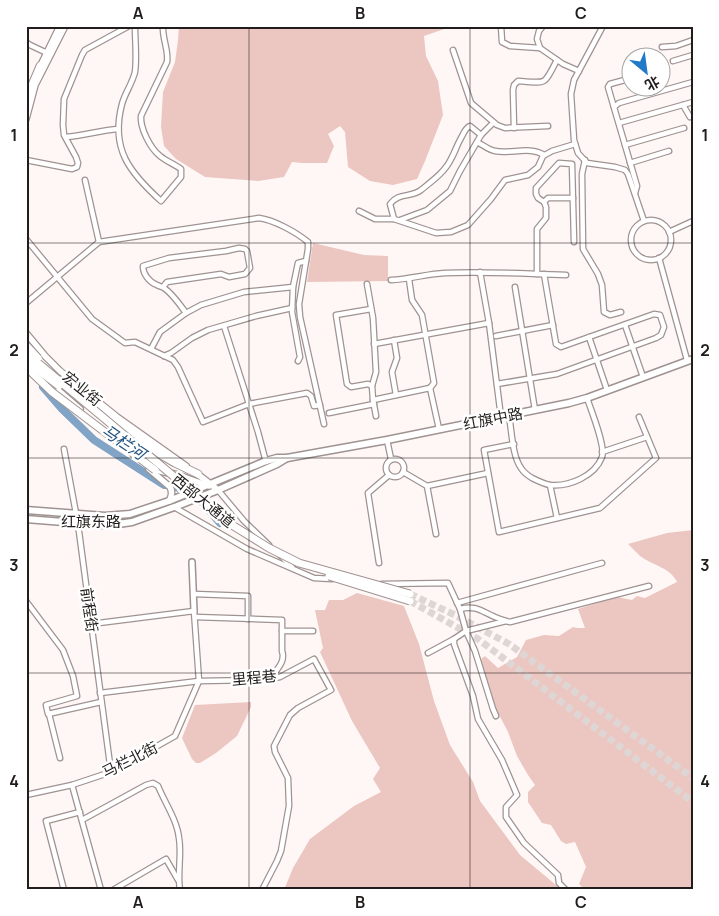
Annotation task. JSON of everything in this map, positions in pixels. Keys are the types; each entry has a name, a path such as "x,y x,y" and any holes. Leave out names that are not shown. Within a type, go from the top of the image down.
{"highway":[{"path":"26,101 40,66"},
{"path":"26,101 35,85"},
{"path":"26,345 58,380"},
{"name":"西部大通道","path":"26,353 232,526 299,563 410,598 298,567 229,529 62,388 27,365"},
{"path":"27,365 52,392 155,470"},
{"path":"74,393 161,455 198,474"}],"main road":[{"path":"26,90 60,26"},
{"path":"26,119 35,85 65,26"},
{"name":"宏业街","path":"26,333 60,371 117,417 198,474 211,488"},
{"path":"27,365 36,367 42,365 45,356"},
{"name":"红旗中路","path":"211,488 267,465 277,458 287,458 387,440 569,403 690,360"},
{"name":"宏业街","path":"27,365 56,388 124,450 167,483 172,490 169,501"},
{"path":"147,468 183,476 211,488"},
{"name":"红旗东路","path":"26,510 105,516 130,514 211,488"},
{"name":"红旗东路","path":"26,519 101,525 132,522 176,507 211,488"}],"street":[{"path":"26,160 72,169 77,167 76,157 64,134 64,99 85,50 130,26"},
{"path":"135,26 136,66 122,106 118,129 123,155 131,170 161,201 181,177 180,169 157,154 140,122 141,116 167,62 168,56 164,42 163,26"},
{"path":"501,26 502,42 510,46 540,48 557,60 579,71"},
{"path":"540,48 539,31 543,26"},
{"path":"603,26 574,80 571,94 574,140 578,153 587,163 625,170 644,221"},
{"path":"662,48 676,46 693,40"},
{"path":"26,42 47,53"},
{"path":"453,50 471,103 497,125 505,128 548,126"},
{"path":"673,61 693,55"},
{"path":"514,128 512,90 514,85 518,81 542,83 546,80 557,60"},
{"path":"622,81 610,84 608,87 637,186 635,194"},
{"path":"614,107 619,103 693,82"},
{"path":"619,124 693,102"},
{"path":"683,104 690,117"},
{"path":"359,210 375,219 397,219 427,210 450,191 481,135 492,124"},
{"path":"481,135 470,126 467,127 450,161 441,173 418,193 394,199 390,204 397,219 436,233 451,232 468,225 505,180 528,175 538,167 544,155 575,144"},
{"path":"625,145 684,128"},
{"path":"66,137 118,129"},
{"path":"477,142 493,151 508,153 530,151 539,152 544,155"},
{"path":"630,163 668,151"},
{"path":"584,160 582,174 583,250 602,284 604,312 610,315 621,312"},
{"path":"537,274 537,229 546,218 546,207 544,202 538,198 536,188 560,163 572,164 574,242"},
{"path":"85,180 99,242"},
{"path":"544,202 548,198 573,198"},
{"path":"26,303 99,242 259,218 268,219 308,242 299,304 300,317 324,424"},
{"path":"644,221 657,221 668,232 670,243 668,249 658,258 646,259 635,253 632,247 631,235 638,224 644,221"},
{"path":"668,232 693,221"},
{"path":"26,239 92,319 125,343 135,342 173,360 203,422 249,404 307,393 311,396 314,406 320,405"},
{"path":"163,287 167,282 221,274 229,277 245,274 250,268 245,249 239,248 169,258 143,266 143,270 150,281 163,287 181,305 186,313"},
{"path":"658,258 690,360"},
{"path":"298,361 300,357 292,308 293,287 298,263 306,262"},
{"path":"480,272 489,323 501,417"},
{"path":"391,280 443,273 480,272 566,275"},
{"path":"497,384 557,374 656,338 661,335 664,328 660,315 654,314 561,347 556,344 544,274"},
{"path":"329,413 430,388 434,383 422,315 412,300 409,279"},
{"path":"367,284 376,372 372,386 376,416"},
{"path":"150,350 160,332 186,313 201,305 244,292 293,287"},
{"path":"515,287 535,410"},
{"path":"164,356 171,354 192,338 208,330 292,308"},
{"path":"371,309 336,315 347,384 351,388 368,384 372,386"},
{"path":"374,344 489,323"},
{"path":"496,336 553,325"},
{"path":"625,325 643,377"},
{"path":"224,326 267,465"},
{"path":"589,337 607,390"},
{"path":"394,340 397,358 392,372 396,395"},
{"path":"430,388 439,430"},
{"path":"509,416 516,460 525,474 539,482 550,485 562,485 580,479 593,470 603,456 602,444 587,398"},
{"path":"514,444 484,450 499,532 600,508 656,458 640,417"},
{"path":"602,452 648,437"},
{"path":"387,440 391,459"},
{"name":"前程街","path":"64,449 78,524 111,772"},
{"path":"389,475 386,470 386,464 391,459 397,459 402,463 403,472"},
{"path":"403,472 427,486 488,473"},
{"path":"379,564 368,493 389,475 397,476 403,472"},
{"path":"550,485 557,518"},
{"path":"427,486 436,534"},
{"path":"211,488 295,570"},
{"path":"176,507 247,549 314,578 386,584 448,583 460,609 466,631 476,651 496,716"},
{"path":"192,562 199,681"},
{"path":"457,603 602,563"},
{"path":"460,609 467,607 482,610 494,617 510,622 649,586"},
{"path":"194,594 248,596 248,619"},
{"path":"26,601 63,650 76,689 76,696 46,705 60,758"},
{"path":"91,624 194,611"},
{"path":"195,617 282,620 282,651 284,656 282,663 271,678"},
{"path":"428,653 466,631 506,621"},
{"path":"282,631 313,631"},
{"path":"454,639 454,644 473,696 478,719 502,760 517,795 506,808 506,817 524,843 558,875 559,883 566,890"},
{"name":"里程巷","path":"100,693 199,681 262,680 280,677 314,659 331,690 298,708 290,715 274,746 288,778 289,806 281,851 262,890"},
{"name":"马栏北街","path":"26,795 72,786 111,772 176,736 199,681"},
{"path":"49,714 101,702"},
{"path":"82,820 146,786 153,783 158,786 178,828 180,839 178,882"},
{"path":"72,786 101,890"},
{"path":"64,890 46,821 80,812"},
{"path":"113,890 166,859 180,890"}],"shaded area":[{"path":"179,26 453,26 424,36 426,56 438,81 443,115 417,179 393,185 370,181 348,167 345,132 340,126 328,134 334,146 327,163 292,162 284,177 258,181 205,177 176,159 164,146 161,127 163,92 175,62"},
{"path":"313,243 364,255 388,256 388,281 307,282"},
{"path":"693,530 693,890 581,890 582,887 579,884 586,867 575,842 566,844 561,841 551,825 542,823 528,802 528,792 535,785 517,756 508,732 495,707 481,659 485,656 498,668 517,657 526,640 544,635 559,636 573,627 585,628 578,609 617,597 632,600 637,596 645,598 677,582 670,573 640,556 628,544 667,533"},
{"path":"357,593 404,606 419,644 434,701 450,745 473,782 480,801 520,855 562,890 284,890 293,868 310,839 354,806 381,792 373,779 380,768 352,721 320,652 323,648 315,610 325,610 329,600 343,600"},
{"path":"251,702 251,707 237,736 216,753 200,763 196,763 192,759 182,738 195,705"}],"waterway":[{"name":"马栏河","path":"43,387 62,409 94,440 164,485 172,485 193,495"},
{"name":"马栏河","path":"202,502 220,523"}],"tunnel":[{"path":"410,594 455,615 509,644 693,778"},
{"path":"410,601 478,639 693,802"}]}
